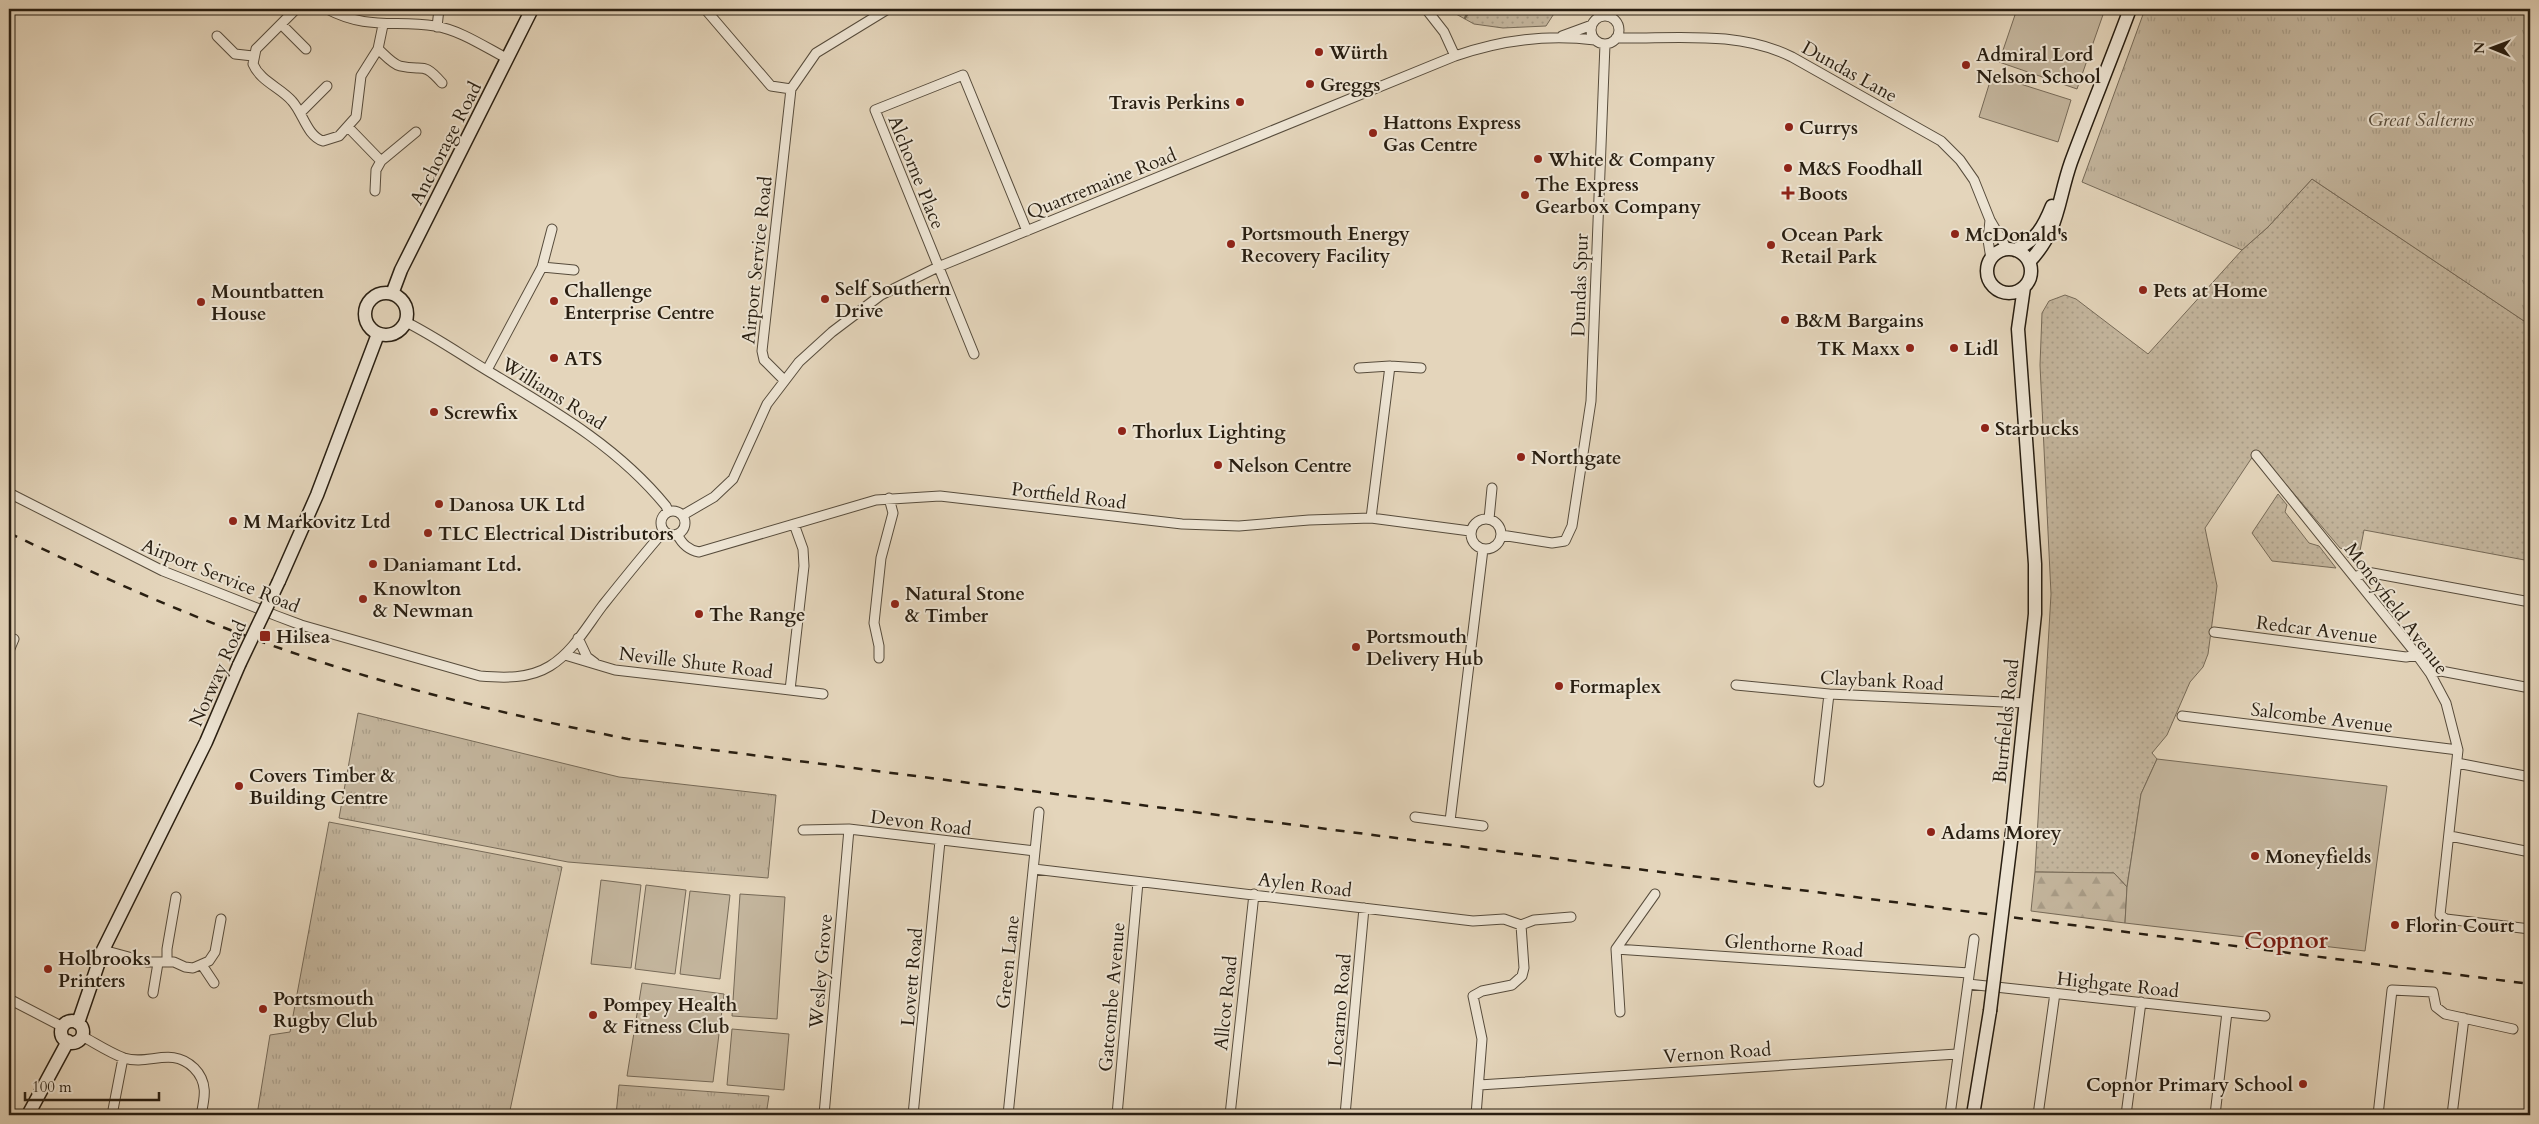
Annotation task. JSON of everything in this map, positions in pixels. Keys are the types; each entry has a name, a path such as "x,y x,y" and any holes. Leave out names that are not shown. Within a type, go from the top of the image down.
{"street":[{"path":"296,9 256,49 253,56 256,70 286,95 301,112 313,134 323,141 336,138 348,127 358,112 359,87 363,72 378,49 383,25"},
{"path":"327,9 350,19 383,25 437,27 457,34 508,59"},
{"path":"437,27 439,9"},
{"name":"Anchorage Road","path":"392,294 401,270 532,9"},
{"path":"706,9 771,86 791,89"},
{"name":"Airport Service Road","path":"784,380 764,360 762,351 791,89 816,53 888,9"},
{"path":"1426,9 1444,32 1455,56"},
{"path":"2029,262 2040,250 2051,233 2066,178 2130,9"},
{"name":"Dundas Lane","path":"1455,56 1494,44 1562,36 1592,25 1598,18 1608,16 1615,20 1619,28 1645,38"},
{"path":"281,24 306,50"},
{"path":"1592,25 1591,33 1595,40"},
{"path":"1616,38 1619,28"},
{"path":"217,36 235,54 253,56"},
{"name":"Dundas Lane","path":"1562,36 1595,40 1605,44 1616,38 1741,41 1770,47 1792,57 1941,141 1960,160 1974,180 1990,220 2011,250"},
{"name":"Dundas Spur","path":"1501,535 1552,543 1566,541 1572,526 1590,401 1605,44"},
{"path":"378,49 400,66 419,66 429,70 442,83"},
{"name":"Quartremaine Road","path":"784,380 832,332 882,295 938,267 1455,56"},
{"name":"Alchorne Place","path":"938,267 875,110 963,76 1026,231"},
{"path":"301,112 328,86"},
{"path":"348,127 381,161"},
{"path":"375,191 376,170 381,161 416,132"},
{"path":"2011,250 2021,252 2029,262 2030,278 2024,287 2016,292 2003,292 1989,281 1988,268 1991,259 1998,252 2011,250 2032,242 2066,178"},
{"name":"Dundas Lane","path":"1990,220 1988,240 1991,259"},
{"path":"487,370 542,267 552,229"},
{"path":"542,267 574,270"},
{"path":"938,267 974,354"},
{"name":"Burrfields Road","path":"1973,1115 1990,1011 2012,833 2035,614 2035,564 2018,329 2024,287"},
{"name":"Burrfields Road","path":"2003,292 2018,329"},
{"path":"380,294 392,294 399,297 406,308 406,322 402,328 391,335 378,334 368,325 366,318 367,306 380,294"},
{"name":"Williams Road","path":"406,322 434,336 564,416 610,449 648,484 668,511"},
{"name":"Norway Road","path":"78,1023 103,950 206,742 317,495 378,334"},
{"path":"1371,518 1390,366"},
{"path":"1358,368 1390,366 1421,368"},
{"path":"683,515 714,497 732,479 766,404 784,380"},
{"name":"Moneyfield Avenue","path":"2256,455 2430,673 2451,716 2458,750 2458,763 2440,915 2446,919 2530,929"},
{"path":"1489,518 1492,488"},
{"name":"Airport Service Road","path":"9,493 163,571 301,626 480,676 516,678 549,667 565,656 635,564 664,532"},
{"name":"Portfield Road","path":"677,534 682,543 692,550 699,552 889,498 940,496 1182,524 1239,526 1309,520 1371,518 1470,531"},
{"path":"879,658 879,646 874,623 881,558 892,513 889,498"},
{"path":"675,510 683,515 685,526 677,534 670,535 664,532 661,522 663,516 668,511 675,510"},
{"path":"1489,518 1498,524 1501,535 1496,545 1483,549 1474,544 1470,531 1475,522 1489,518"},
{"name":"Neville Shute Road","path":"790,690 804,566 803,549 794,524"},
{"path":"1450,821 1483,549"},
{"path":"2355,577 2367,572 2530,602"},
{"name":"Redcar Avenue","path":"2214,632 2406,657 2416,655"},
{"name":"Neville Shute Road","path":"578,638 587,657 598,665"},
{"path":"9,651 14,639"},
{"name":"Neville Shute Road","path":"565,656 615,670 823,694"},
{"path":"2430,673 2441,671 2530,688"},
{"name":"Claybank Road","path":"1736,685 1829,694 2026,703"},
{"path":"1819,782 1829,694"},
{"name":"Salcombe Avenue","path":"2182,716 2458,750"},
{"path":"2458,763 2530,777"},
{"name":"Green Lane","path":"1008,1115 1039,812"},
{"path":"1415,817 1483,826"},
{"name":"Devon Road","path":"802,830 849,829 1035,851"},
{"name":"Wesley Grove","path":"824,1115 849,829"},
{"path":"2450,836 2530,852"},
{"name":"Lovett Road","path":"914,1115 940,841"},
{"name":"Aylen Road","path":"1034,869 1473,921 1504,919 1521,925 1534,920 1571,916"},
{"name":"Gatcombe Avenue","path":"1117,1115 1138,882"},
{"name":"Allcot Road","path":"1230,1115 1254,894"},
{"path":"1620,1012 1616,949 1655,894"},
{"path":"154,993 163,962 176,898"},
{"name":"Locarno Road","path":"1345,1115 1364,908"},
{"path":"103,950 163,962 174,962 185,967 202,965 209,961 215,952 221,919"},
{"path":"1476,1115 1482,1039 1473,996 1482,991 1512,986 1522,976 1524,968 1521,925"},
{"path":"1950,1115 1974,938"},
{"name":"Glenthorne Road","path":"1616,949 1969,973"},
{"path":"202,965 214,983"},
{"name":"Highgate Road","path":"1968,984 2265,1016"},
{"path":"2378,1115 2390,993 2395,988 2433,992 2433,1001 2439,1012 2513,1029"},
{"path":"2038,1115 2055,993"},
{"path":"9,998 63,1027"},
{"path":"2126,1115 2141,1002"},
{"path":"2215,1115 2227,1012"},
{"path":"2452,1115 2464,1018"},
{"path":"70,1021 78,1023 82,1028 82,1036 74,1042 68,1041 62,1036 63,1027 70,1021"},
{"path":"82,1036 123,1058 172,1057 186,1060 201,1075 206,1092 201,1115"},
{"path":"28,1115 68,1041"},
{"name":"Vernon Road","path":"1479,1085 1957,1054"},
{"path":"112,1115 123,1058"}],"green space":[{"path":"1447,9 1557,9 1546,26 1503,28 1474,24"},
{"path":"2017,9 2105,9 2077,89 1999,62"},
{"name":"Great Salterns","path":"2145,9 2530,9 2530,325 2312,179 2268,227 2242,250 2082,182"},
{"path":"1992,75 2071,100 2058,142 1979,117"},
{"path":"2312,179 2530,325 2530,561 2364,530 2358,561 2347,557 2349,551 2340,548 2257,450 2205,528 2217,586 2208,654 2203,667 2190,682 2167,735 2152,753 2157,759 2141,794 2127,887 2114,873 2035,872 2051,594 2040,365 2042,313 2049,301 2065,295 2076,299 2148,354 2242,250 2268,227"},
{"path":"2278,494 2287,505 2285,512 2309,543 2319,546 2336,568 2272,561 2252,533"},
{"path":"358,713 619,777 776,795 768,878 568,862 339,818"},
{"name":"Moneyfields","path":"2157,759 2387,786 2365,951 2125,923 2127,887 2141,794"},
{"path":"329,822 562,867 509,1115 257,1115 270,1035 290,1032"},
{"path":"2035,872 2114,873 2127,887 2125,923 2031,911"},
{"path":"601,880 641,885 631,968 591,964"},
{"path":"646,885 686,890 675,974 635,969"},
{"path":"690,891 730,895 720,979 680,974"},
{"path":"740,894 785,897 777,1019 732,1016"},
{"path":"642,983 724,994 713,1082 627,1076"},
{"path":"732,1029 789,1034 784,1090 727,1085"},
{"path":"619,1085 769,1096 766,1115 616,1115"}],"waterway":[{"path":"1465,18 1470,9"}],"railway":[{"path":"9,533 87,570 166,604 270,645 320,662 473,705 628,739 2530,984"}],"place":[{"name":"Würth","path":"1319,52"},
{"name":"Admiral Lord Nelson School","path":"1966,65"},
{"name":"Greggs","path":"1310,84"},
{"name":"Travis Perkins","path":"1240,102"},
{"name":"Currys","path":"1789,127"},
{"name":"Hattons Express Gas Centre","path":"1373,133"},
{"name":"White & Company","path":"1538,159"},
{"name":"M&S Foodhall","path":"1788,168"},
{"name":"Boots","path":"1788,193"},
{"name":"The Express Gearbox Company","path":"1525,195"},
{"name":"McDonald's","path":"1955,234"},
{"name":"Portsmouth Energy Recovery Facility","path":"1231,244"},
{"name":"Ocean Park Retail Park","path":"1771,245"},
{"name":"Pets at Home","path":"2143,290"},
{"name":"Self Southern Drive","path":"825,299"},
{"name":"Challenge Enterprise Centre","path":"554,301"},
{"name":"Mountbatten House","path":"201,302"},
{"name":"B&M Bargains","path":"1785,320"},
{"name":"TK Maxx","path":"1910,348"},
{"name":"Lidl","path":"1954,348"},
{"name":"ATS","path":"554,358"},
{"name":"Screwfix","path":"434,412"},
{"name":"Starbucks","path":"1985,428"},
{"name":"Thorlux Lighting","path":"1122,431"},
{"name":"Northgate","path":"1521,457"},
{"name":"Nelson Centre","path":"1218,465"},
{"name":"Danosa UK Ltd","path":"439,504"},
{"name":"M Markovitz Ltd","path":"233,521"},
{"name":"TLC Electrical Distributors","path":"428,533"},
{"name":"Daniamant Ltd.","path":"373,564"},
{"name":"Knowlton & Newman","path":"363,599"},
{"name":"Natural Stone & Timber","path":"895,604"},
{"name":"The Range","path":"699,614"},
{"name":"Hilsea","path":"265,636"},
{"name":"Portsmouth Delivery Hub","path":"1356,647"},
{"name":"Formaplex","path":"1559,686"},
{"name":"Covers Timber & Building Centre","path":"239,786"},
{"name":"Adams Morey","path":"1931,832"},
{"name":"Moneyfields","path":"2255,856"},
{"name":"Florin Court","path":"2395,925"},
{"name":"Holbrooks Printers","path":"48,969"},
{"name":"Portsmouth Rugby Club","path":"263,1009"},
{"name":"Pompey Health & Fitness Club","path":"593,1015"},
{"name":"Copnor Primary School","path":"2303,1084"}],"district":[{"name":"Copnor","path":"2286,940"}]}
